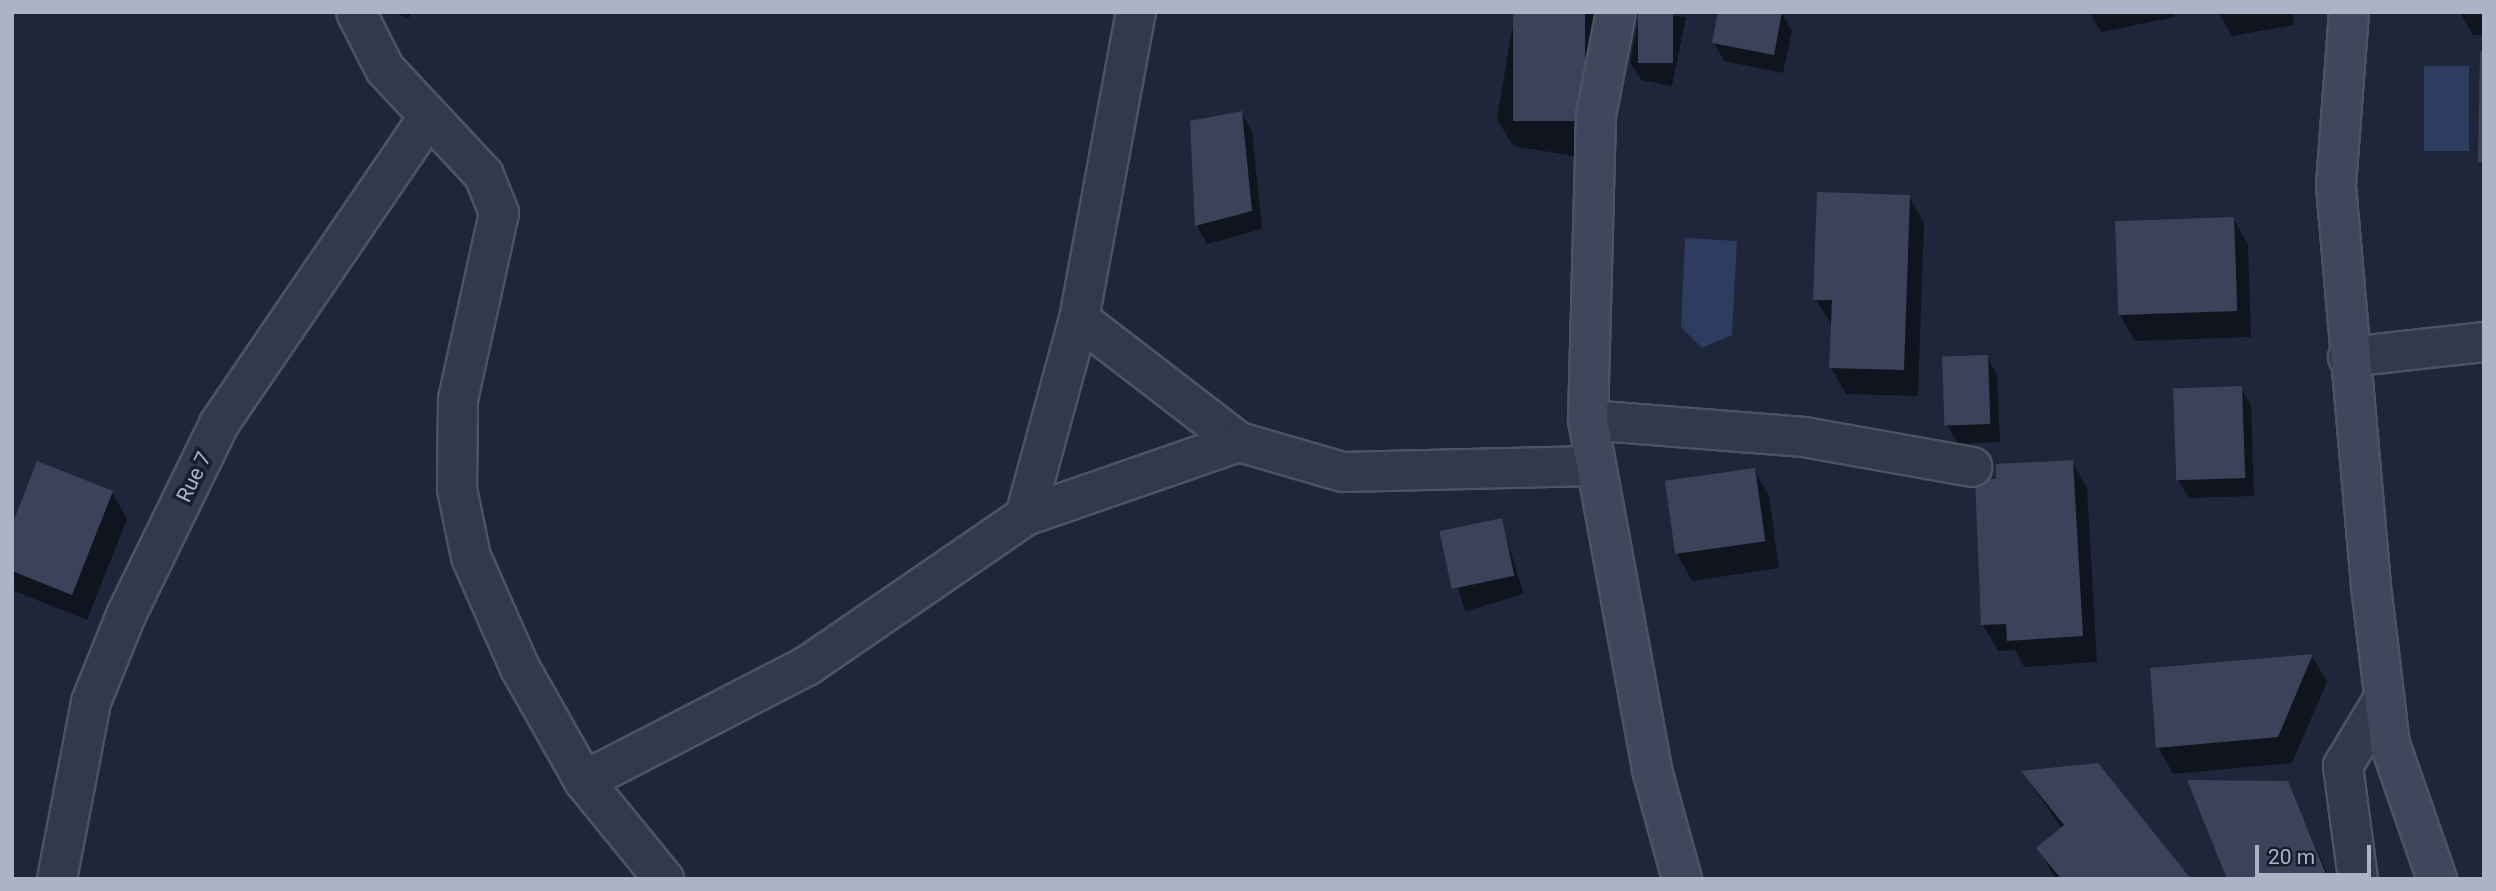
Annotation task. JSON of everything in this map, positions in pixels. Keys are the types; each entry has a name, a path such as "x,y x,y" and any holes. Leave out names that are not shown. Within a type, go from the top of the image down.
{"street":[{"path":"356,12 385,69 427,120 484,176 499,213 458,399 457,489 471,556 520,668 584,781 664,879"},
{"path":"1025,516 1079,319 1136,12"},
{"path":"1616,12 1596,116 1588,420 1593,466 1652,770 1682,879"},
{"path":"2349,12 2336,187 2348,357 2390,744 2437,879"},
{"name":"Rue 7","path":"57,879 91,702 132,601 219,424 427,120"},
{"path":"1079,319 1239,442 1343,472 1593,466"},
{"path":"2348,357 2484,342"},
{"path":"1588,420 1804,437 1972,467"},
{"path":"584,781 807,666 1025,516 1239,442"},
{"path":"2357,879 2343,766 2384,698"}],"water":[{"path":"2424,66 2469,66 2469,151 2424,151"},
{"path":"1685,238 1737,241 1732,335 1702,348 1681,327"}],"building":[{"path":"1513,12 1585,12 1585,121 1513,121"},
{"path":"1638,12 1673,12 1673,63 1638,63"},
{"path":"1718,12 1782,12 1774,55 1712,43"},
{"path":"2480,51 2484,52 2484,162 2478,162"},
{"path":"1242,111 1252,211 1195,226 1190,121"},
{"path":"1817,192 1910,195 1904,370 1829,368 1832,300 1813,300"},
{"path":"2234,217 2237,311 2118,315 2115,221"},
{"path":"1988,355 1990,424 1944,426 1942,357"},
{"path":"2242,386 2245,478 2176,480 2173,388"},
{"path":"2073,460 2083,636 2007,641 2006,624 1981,625 1975,480 1996,479 1996,464"},
{"path":"37,461 113,491 72,595 12,571 12,525"},
{"path":"1755,468 1765,541 1675,554 1665,481"},
{"path":"1502,518 1514,576 1452,589 1439,531"},
{"path":"2313,654 2278,737 2156,748 2150,668"},
{"path":"2098,763 2191,879 2061,879 2036,848 2064,825 2021,771"},
{"path":"2187,780 2288,781 2328,879 2227,879"}]}
